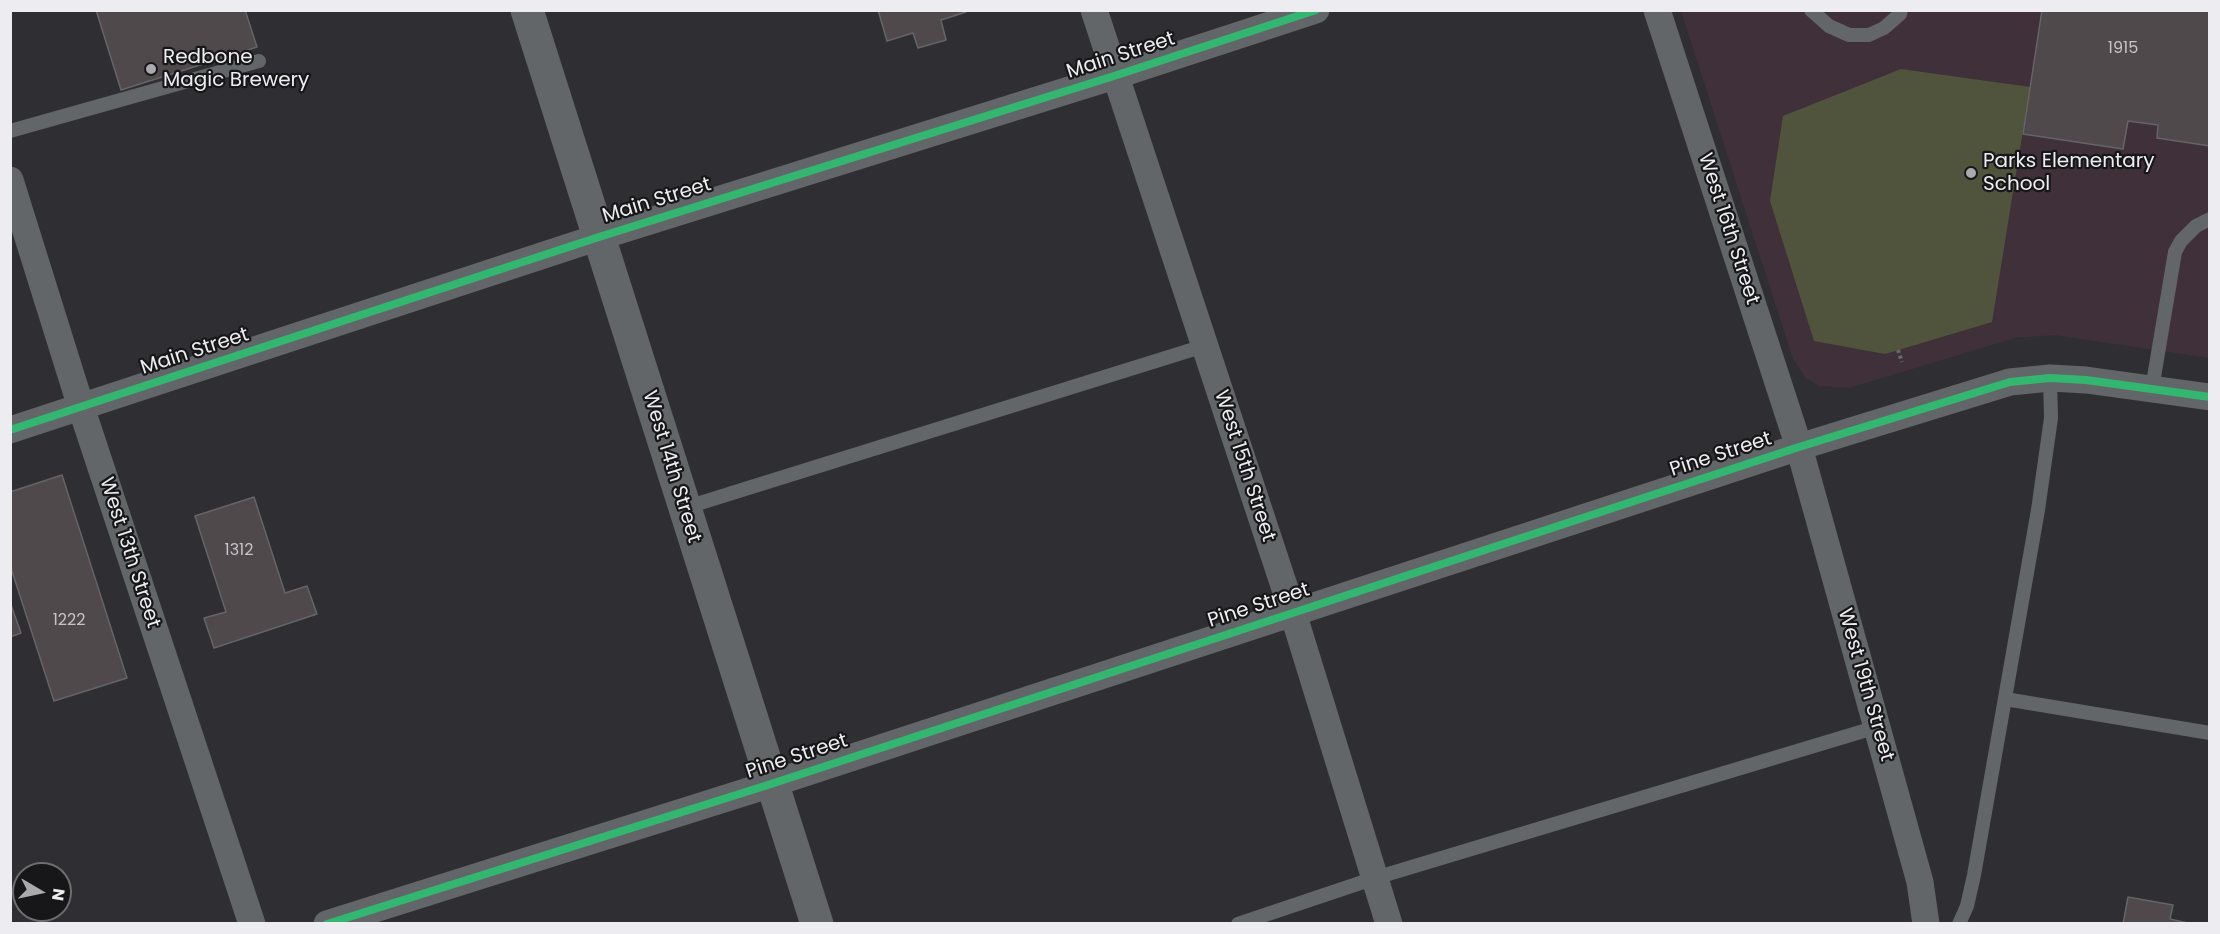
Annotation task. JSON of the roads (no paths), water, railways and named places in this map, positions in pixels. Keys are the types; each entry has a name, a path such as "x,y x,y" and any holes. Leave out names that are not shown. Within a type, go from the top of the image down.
{"street":[{"name":"West 14th Street","path":"527,10 816,924"},
{"name":"West 15th Street","path":"1094,10 1293,613 1389,924"},
{"name":"Main Street","path":"10,430 599,237 1114,76 1316,10"},
{"name":"West 16th Street","path":"1657,10 1798,447"},
{"name":"West 13th Street","path":"10,180 81,407 252,924"},
{"name":"Pine Street","path":"327,924 771,784 1798,447 2010,382 2050,378 2086,380 2210,397"},
{"name":"West 19th Street","path":"1798,447 1920,882 1926,924"}],"lane":[{"path":"1811,10 1829,26 1849,35 1869,35 1884,28 1900,14 1901,10"},
{"path":"10,131 259,62"},
{"path":"2152,389 2175,252 2181,241 2196,226 2210,219"},
{"path":"684,508 1204,346"},
{"path":"1959,924 1974,874 2038,510 2051,418 2050,378"},
{"path":"2005,699 2210,733"},
{"path":"1238,924 1375,878 1877,727"}],"place":[{"name":"Redbone Magic Brewery","path":"151,69"},
{"name":"Parks Elementary School","path":"1971,173"}]}
